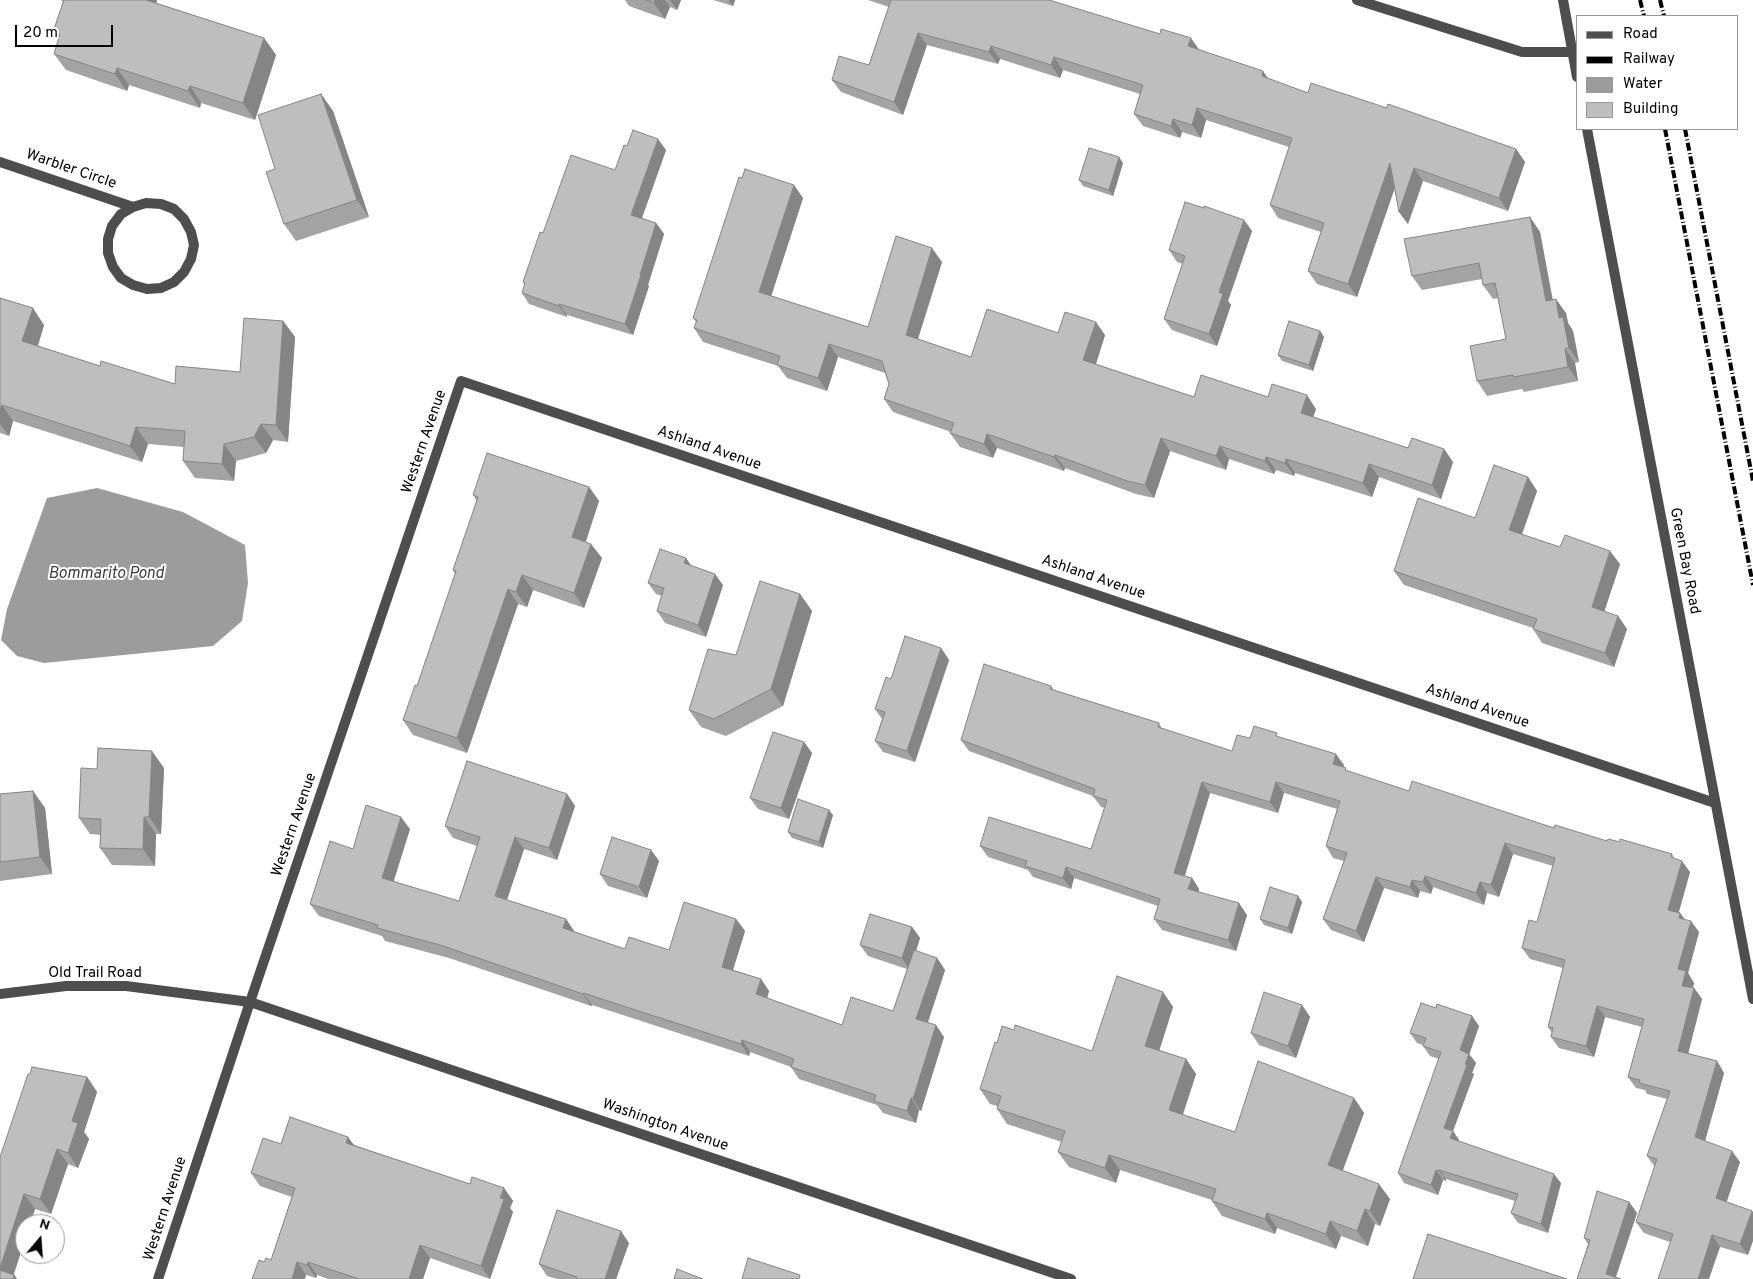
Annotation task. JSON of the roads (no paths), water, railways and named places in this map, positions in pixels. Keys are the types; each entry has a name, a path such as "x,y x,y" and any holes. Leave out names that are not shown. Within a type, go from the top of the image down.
{"street":[{"path":"1356,0 1522,52 1572,52"},
{"path":"1563,0 1576,72"},
{"name":"Green Bay Road","path":"1587,130 1753,999"},
{"name":"Warbler Circle","path":"0,162 133,207 146,203 160,204 174,209 184,219 191,232 194,245 192,260 174,282 161,288 147,289 133,285 122,278 110,260 108,239 112,226 121,214 133,207"},
{"name":"Ashland Avenue","path":"461,381 1715,803"},
{"name":"Western Avenue","path":"158,1279 461,381"},
{"name":"Old Trail Road","path":"0,994 66,986 126,986 250,1002"},
{"name":"Washington Avenue","path":"250,1002 1070,1279"}],"water":[{"name":"Bommarito Pond","path":"97,488 183,512 245,545 248,583 242,621 213,646 44,663 17,656 1,640 7,609 47,498"}],"railway":[{"path":"1640,0 1644,15"},
{"path":"1660,0 1664,15"},
{"path":"1665,130 1753,585"},
{"path":"1685,130 1753,481"}]}
